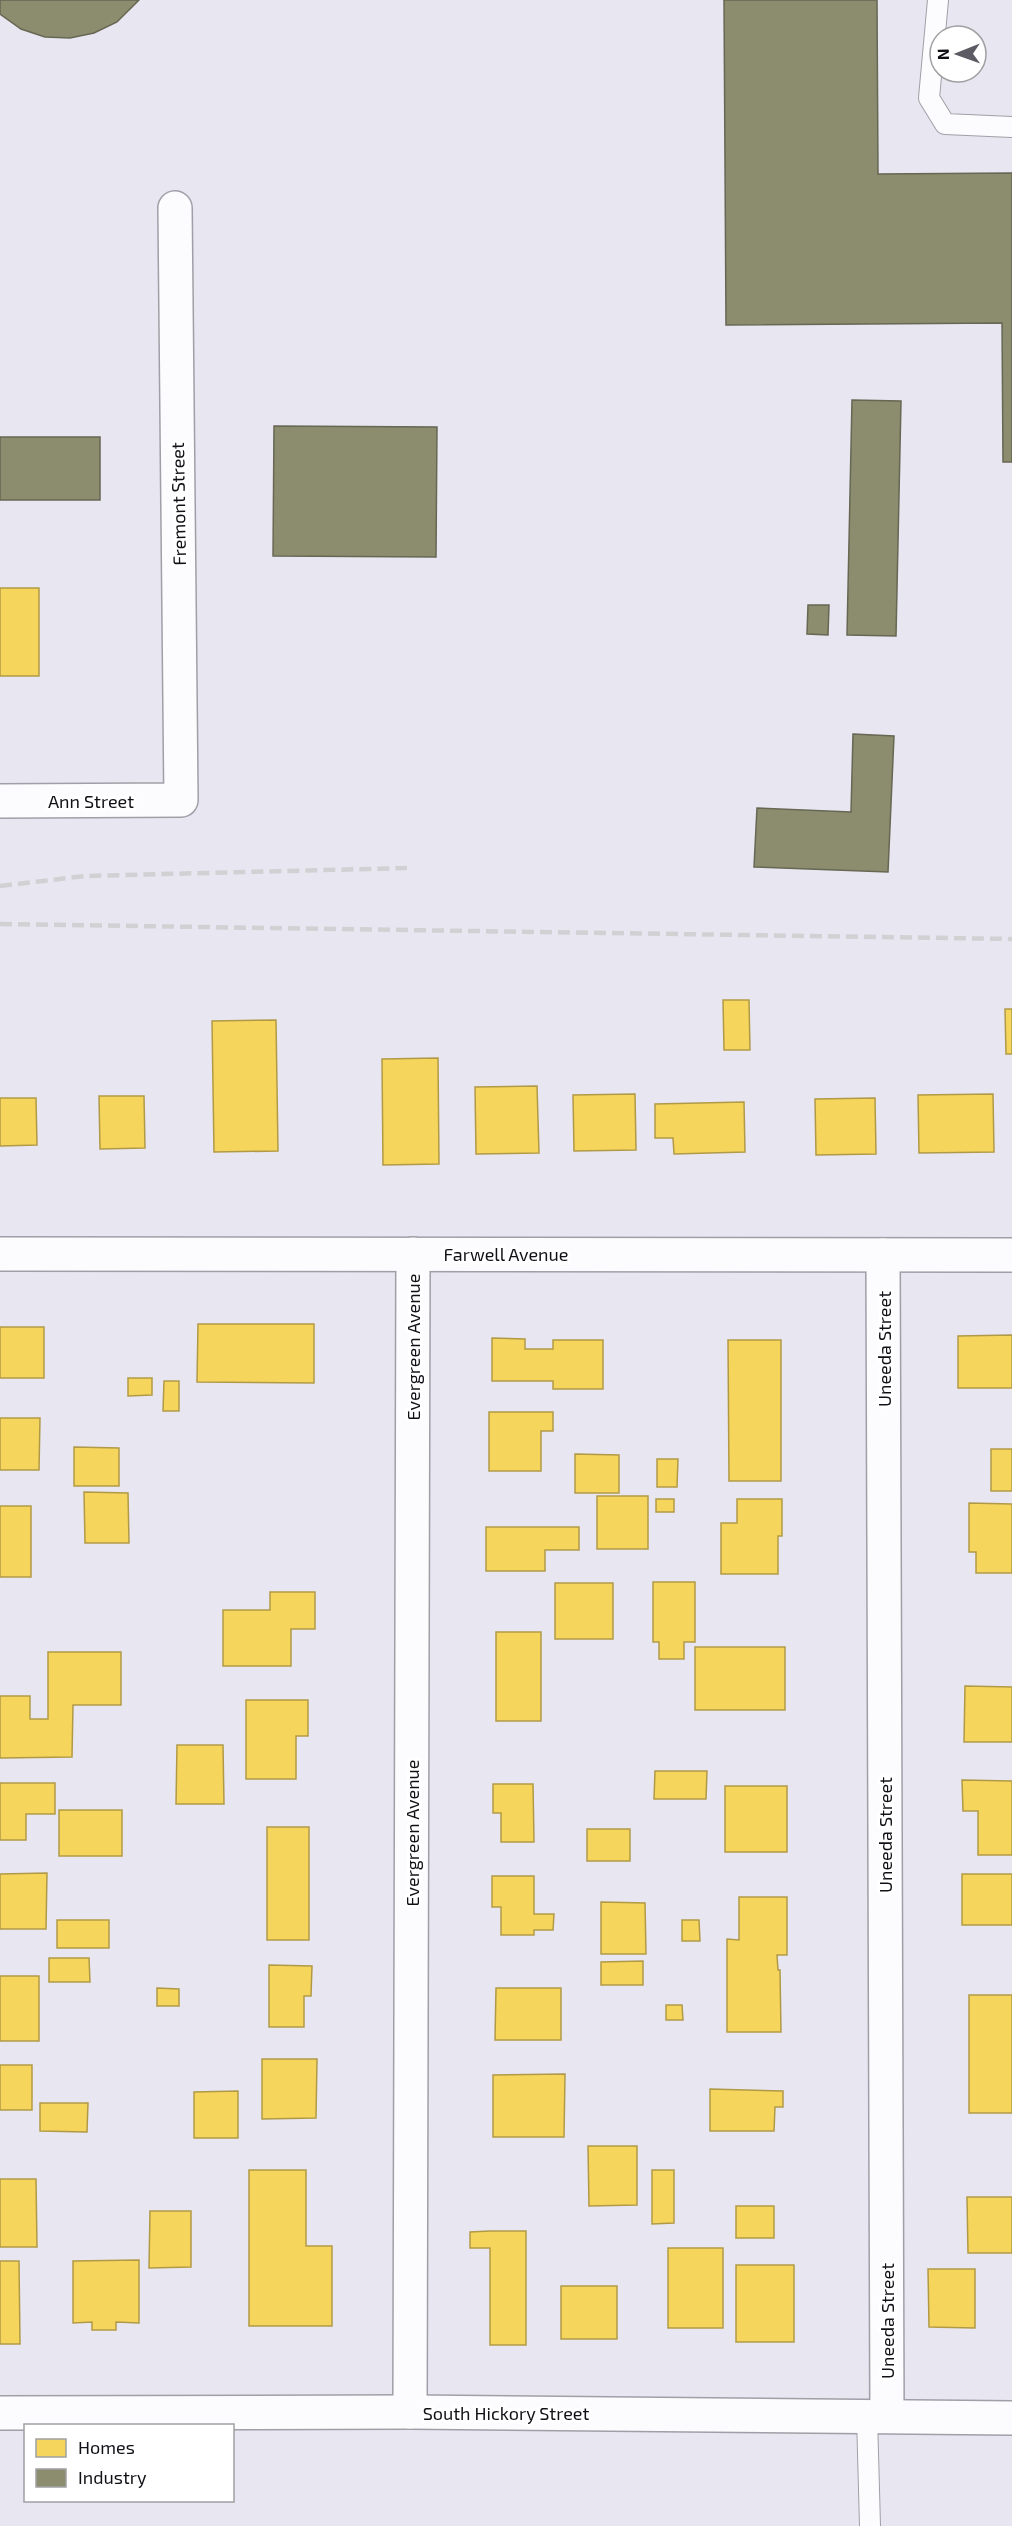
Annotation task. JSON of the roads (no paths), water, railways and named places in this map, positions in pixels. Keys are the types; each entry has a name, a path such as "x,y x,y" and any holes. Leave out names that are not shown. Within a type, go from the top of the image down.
{"street":[{"name":"Fremont Street","path":"175,208 181,800"},
{"name":"Ann Street","path":"0,801 181,800"},
{"name":"Farwell Avenue","path":"0,1254 1012,1255"},
{"name":"Evergreen Avenue","path":"410,2412 413,1254"},
{"name":"Uneeda Street","path":"877,2416 884,1255"},
{"name":"South Hickory Street","path":"0,2413 410,2412 1012,2418"}],"lane":[{"path":"938,0 929,98 945,124 1012,127"},
{"path":"870,2526 877,2416"}],"railway":[{"path":"0,886 85,876 407,868"},
{"path":"0,924 1012,939"}]}
